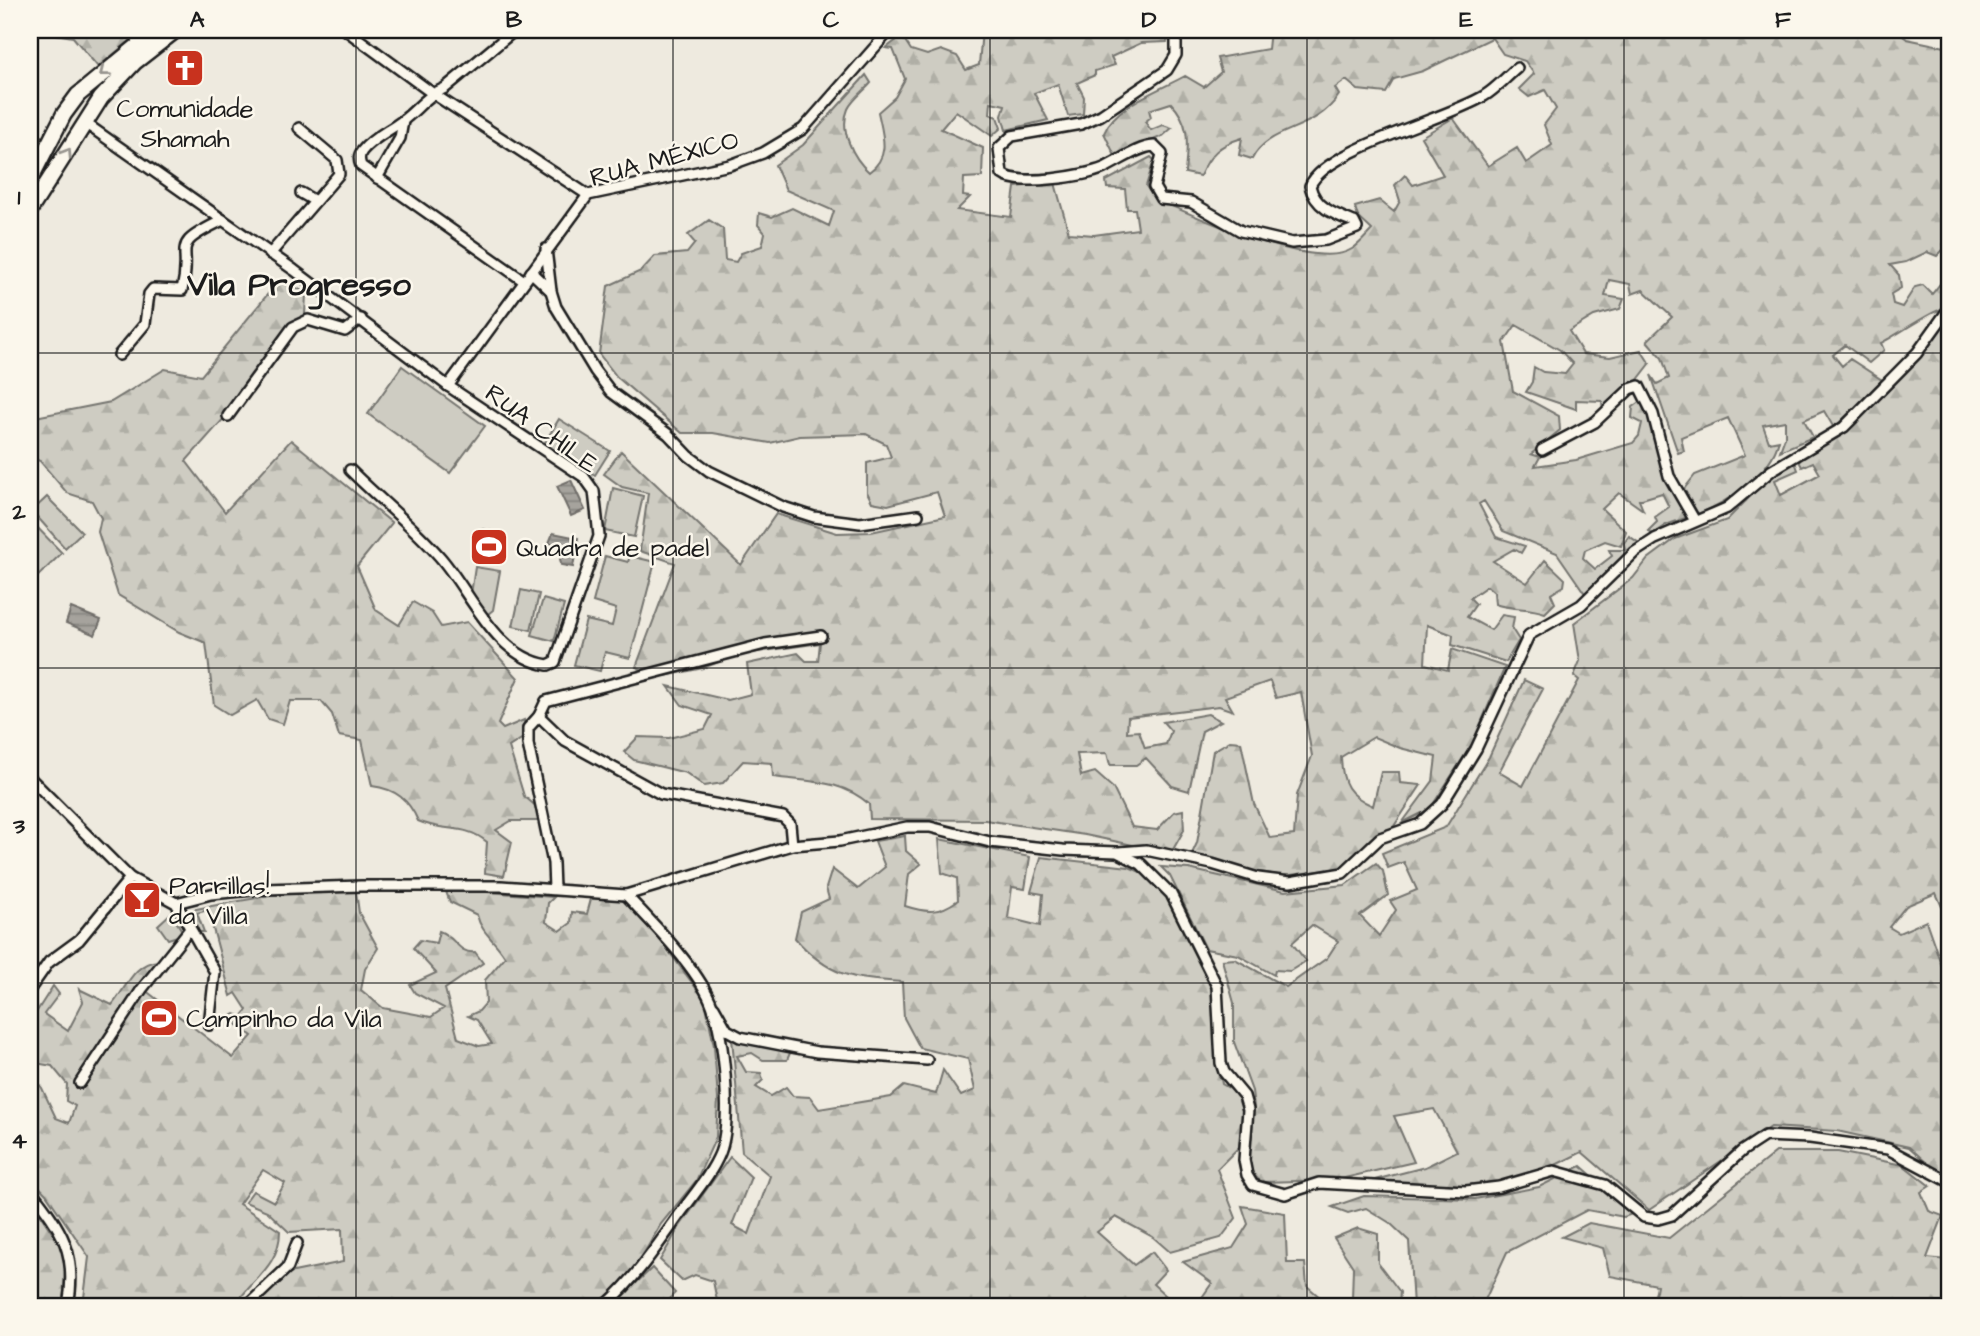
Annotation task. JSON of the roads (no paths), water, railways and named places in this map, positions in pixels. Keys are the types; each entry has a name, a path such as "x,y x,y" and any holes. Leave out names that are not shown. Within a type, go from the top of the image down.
{"main road":[{"path":"31,173 64,114 78,95 157,30"},
{"path":"30,210 118,78 176,30"}],"street":[{"path":"346,30 432,93 588,195"},
{"path":"515,30 445,88 432,93 403,121 361,152 361,166 524,281"},
{"name":"RUA MÉXICO","path":"448,386 588,195 730,165 763,153 803,129 890,30"},
{"path":"1176,30 1176,55 1167,70 1101,116 1081,124 1012,136 999,148 1002,174 1008,179 1039,180 1100,170 1154,146 1162,154 1154,187 1161,199 1197,204 1241,231 1270,239 1292,243 1326,240 1357,228 1354,222 1333,214 1314,199 1310,187 1319,172 1392,134 1485,96 1517,68"},
{"path":"377,177 400,138 403,121"},
{"name":"RUA CHILE","path":"85,124 223,220 448,386 584,477 594,491 599,536 555,662 548,666 524,658 497,634 440,558 349,470"},
{"path":"270,254 339,174 340,167 331,153 299,128"},
{"path":"301,193 316,201"},
{"path":"118,355 145,324 149,294 153,289 182,290 183,257 187,242 197,233 223,220"},
{"path":"546,250 551,291 556,307 595,371 611,391 668,434 689,456 709,471 783,507 814,517 860,523 918,515"},
{"path":"531,272 551,291"},
{"path":"176,904 211,894 265,889 389,886 554,889 626,895 792,845 840,841 907,827 930,827 990,842 1063,850 1146,850 1204,862 1258,878 1290,882 1343,873 1380,838 1420,824 1442,804 1476,749 1530,635 1581,605 1635,552 1655,539 1727,508 1772,470 1844,427 1917,353 1950,307"},
{"path":"229,416 300,322 316,321 345,331 361,320"},
{"path":"1542,450 1595,422 1630,389 1639,386 1653,414 1669,475 1695,522"},
{"path":"554,889 553,863 528,744 528,729 539,716 546,701 765,645 821,636"},
{"path":"539,716 565,741 661,794 783,817 790,824 792,845"},
{"path":"30,778 130,878 176,904 215,972 209,1025"},
{"path":"1117,852 1142,864 1171,894 1212,973 1220,1009 1221,1063 1224,1072 1244,1096 1248,1110 1244,1160 1247,1175 1253,1185 1264,1190 1284,1194 1319,1184 1466,1191 1499,1188 1554,1171 1605,1185 1644,1217 1658,1219 1672,1216 1742,1151 1765,1136 1810,1138 1888,1149 1950,1182"},
{"path":"30,989 49,962 79,940 130,878"},
{"path":"626,895 671,943 733,1035 817,1052 927,1060"},
{"path":"80,1083 142,989 189,930"},
{"path":"605,1306 634,1280 655,1254 719,1154 726,1129 727,1093 710,1000"},
{"path":"30,1189 66,1241 72,1260 68,1306"},
{"path":"247,1306 288,1267 297,1243"}],"place":[{"name":"Comunidade Shamah","path":"185,68"},
{"name":"Quadra de padel","path":"489,547"},
{"name":"Parrillas! da Villa","path":"142,900"},
{"name":"Campinho da Vila","path":"159,1018"}],"district":[{"name":"Vila Progresso","path":"299,283"}]}
